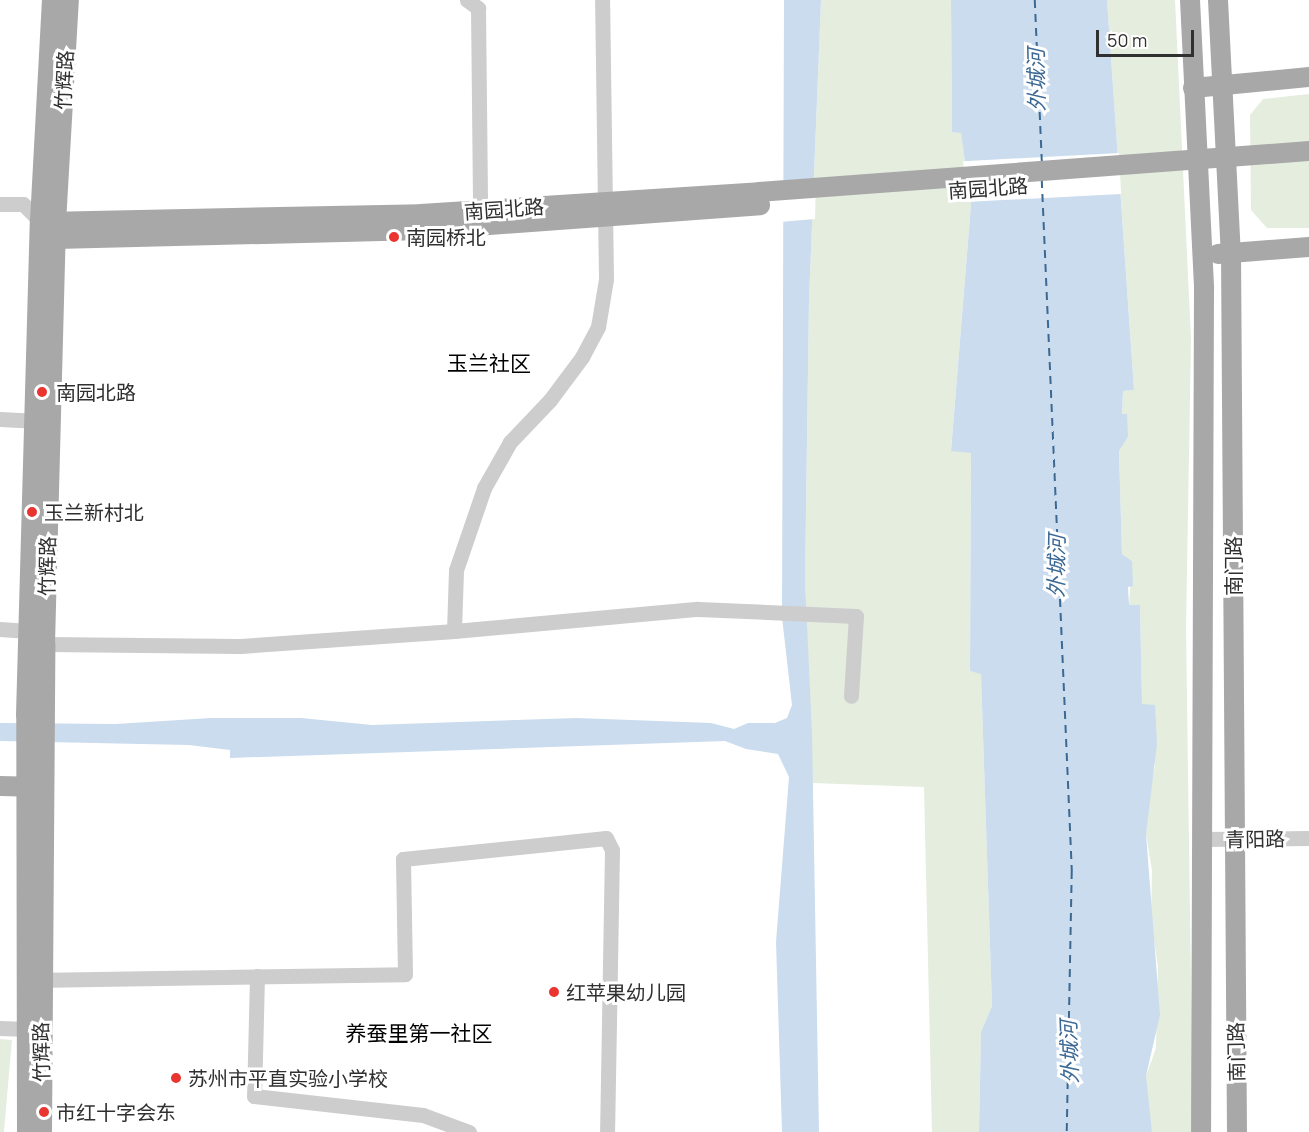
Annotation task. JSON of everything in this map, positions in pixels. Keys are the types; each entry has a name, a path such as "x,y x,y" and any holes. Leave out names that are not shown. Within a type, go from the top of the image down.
{"main road":[{"name":"竹辉路","path":"35,714 45,644 52,0"},
{"name":"竹辉路","path":"27,1132 33,980 35,714 29,631 34,421 69,0"},
{"name":"南门路","path":"1190,0 1203,255 1201,1132"},
{"name":"南门路","path":"1218,0 1232,253 1237,1132"},
{"path":"1193,88 1309,77"},
{"name":"南园北路","path":"759,199 1309,151"},
{"name":"南园北路","path":"51,228 422,230 603,210 1309,164"},
{"name":"南园北路","path":"51,228 480,211 603,210"},
{"path":"1203,255 1309,247"},
{"path":"0,786 34,792"},
{"path":"0,795 34,792"},
{"name":"竹辉路","path":"32,1029 42,1132"}],"street":[{"path":"467,0 478,8 480,211"},
{"path":"454,631 456,570 484,488 510,442 550,400 582,357 598,327 606,279 603,210 603,0"},
{"path":"0,204 23,204 51,228"},
{"path":"0,419 34,421"},
{"path":"45,644 240,646 454,631 698,609 856,616 851,696"},
{"path":"0,629 29,631"},
{"path":"33,980 405,974 403,859 606,838 612,850 607,1132"},
{"name":"青阳路","path":"1201,839 1309,838"},
{"path":"257,976 254,1096 423,1116 469,1132"},
{"path":"0,1028 32,1029"}],"green space":[{"path":"821,0 951,0 952,131 961,132 971,205 951,450 971,452 970,671 981,673 992,1006 981,1032 979,1132 932,1132 924,787 812,783 805,581 809,300"},
{"path":"1107,0 1175,0 1191,339 1186,628 1193,1132 1152,1132 1146,1103 1146,1076 1156,1048 1158,967 1151,920 1152,871 1146,834 1147,803 1155,766 1142,704 1140,605 1129,605 1132,561 1122,554 1119,451 1128,437 1122,414 1123,391 1134,390"},
{"path":"1309,94 1309,228 1267,228 1251,210 1250,115 1263,99"},
{"path":"0,1039 12,1040 4,1132 0,1132"}],"water":[{"path":"784,0 821,0 809,300 805,581 812,734 819,1132 782,1132 776,942 789,777 778,754 746,749 725,741 230,758 230,750 189,745 0,741 0,723 116,724 211,718 301,718 372,725 577,718 711,723 734,729 748,723 775,723 787,718 792,705 782,617"},
{"name":"外城河","path":"951,0 1107,0 1134,390 1123,391 1122,414 1127,414 1128,437 1119,451 1122,554 1132,561 1133,586 1128,587 1129,605 1140,605 1142,704 1155,705 1157,744 1146,834 1160,1015 1146,1076 1152,1132 979,1132 981,1032 992,1006 981,674 970,671 971,453 951,451 971,205 961,133 952,132"}],"pier":[{"path":"1119,153 1121,194 965,202 963,161"},
{"path":"816,178 815,219 780,222 780,181"}],"ferry route":[{"path":"1035,0 1042,163"},
{"path":"1042,180 1072,871 1067,1132"}],"place":[{"name":"南园桥北","path":"394,237"},
{"name":"南园北路","path":"42,392"},
{"name":"玉兰新村北","path":"32,512"},
{"name":"红苹果幼儿园","path":"554,992"},
{"name":"苏州市平直实验小学校","path":"176,1078"},
{"name":"市红十字会东","path":"44,1112"}],"district":[{"name":"玉兰社区","path":"489,363"},
{"name":"养蚕里第一社区","path":"419,1033"}]}
